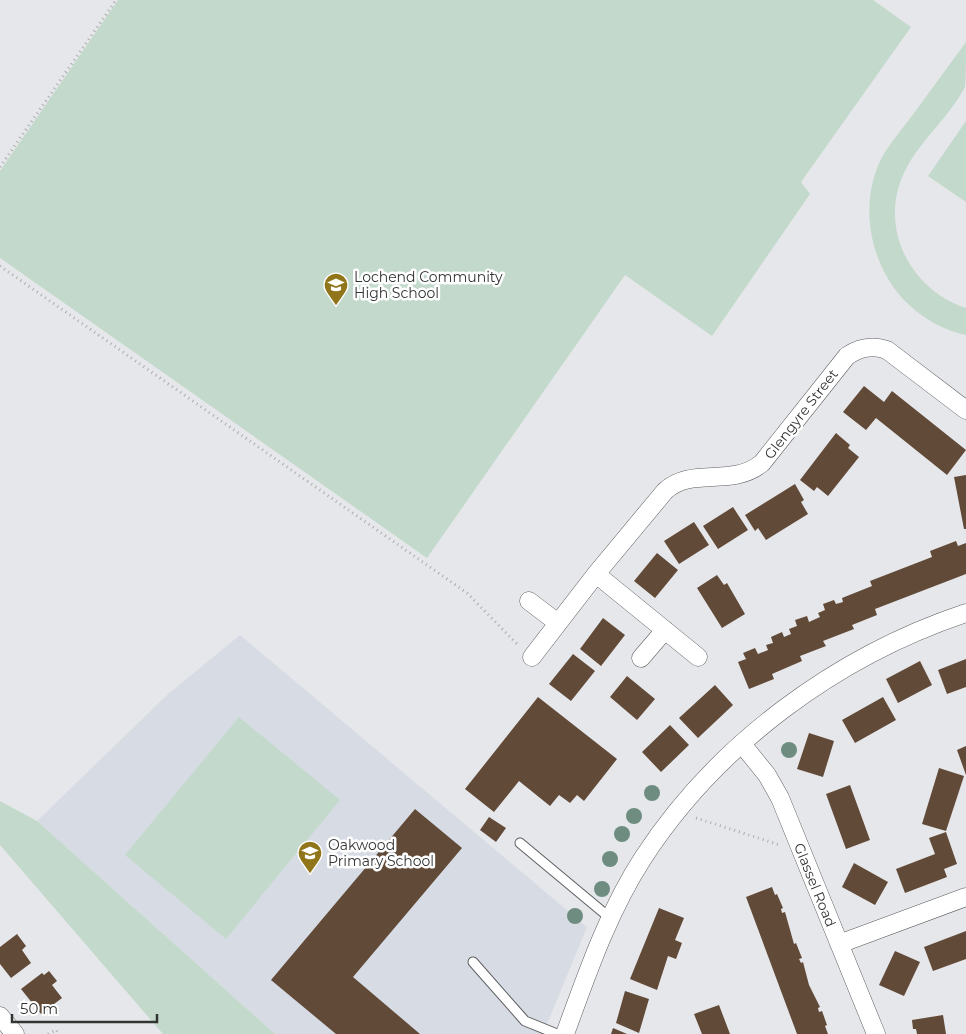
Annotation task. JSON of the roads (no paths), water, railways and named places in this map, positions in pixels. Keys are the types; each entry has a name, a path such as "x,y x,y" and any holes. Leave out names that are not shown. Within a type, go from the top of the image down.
{"street":[{"name":"Glengyre Street","path":"526,652 558,624 596,574 670,485 690,479 743,475 762,463 847,356 856,350 877,347 887,350 966,410"},
{"path":"596,574 698,658"},
{"path":"529,601 558,624"},
{"path":"565,1034 610,918 642,859 676,812 706,778 742,744 786,707 840,671 896,642 966,612"},
{"path":"642,658 665,630"},
{"name":"Glassel Road","path":"742,744 767,775 780,798 876,1034"},
{"path":"839,944 966,897"},
{"path":"0,1016 15,1034"}],"lane":[{"path":"520,843 610,918"},
{"path":"473,962 525,1021 557,1034"}],"place":[{"name":"Lochend Community High School","path":"336,306"},
{"name":"Oakwood Primary School","path":"310,874"}]}
